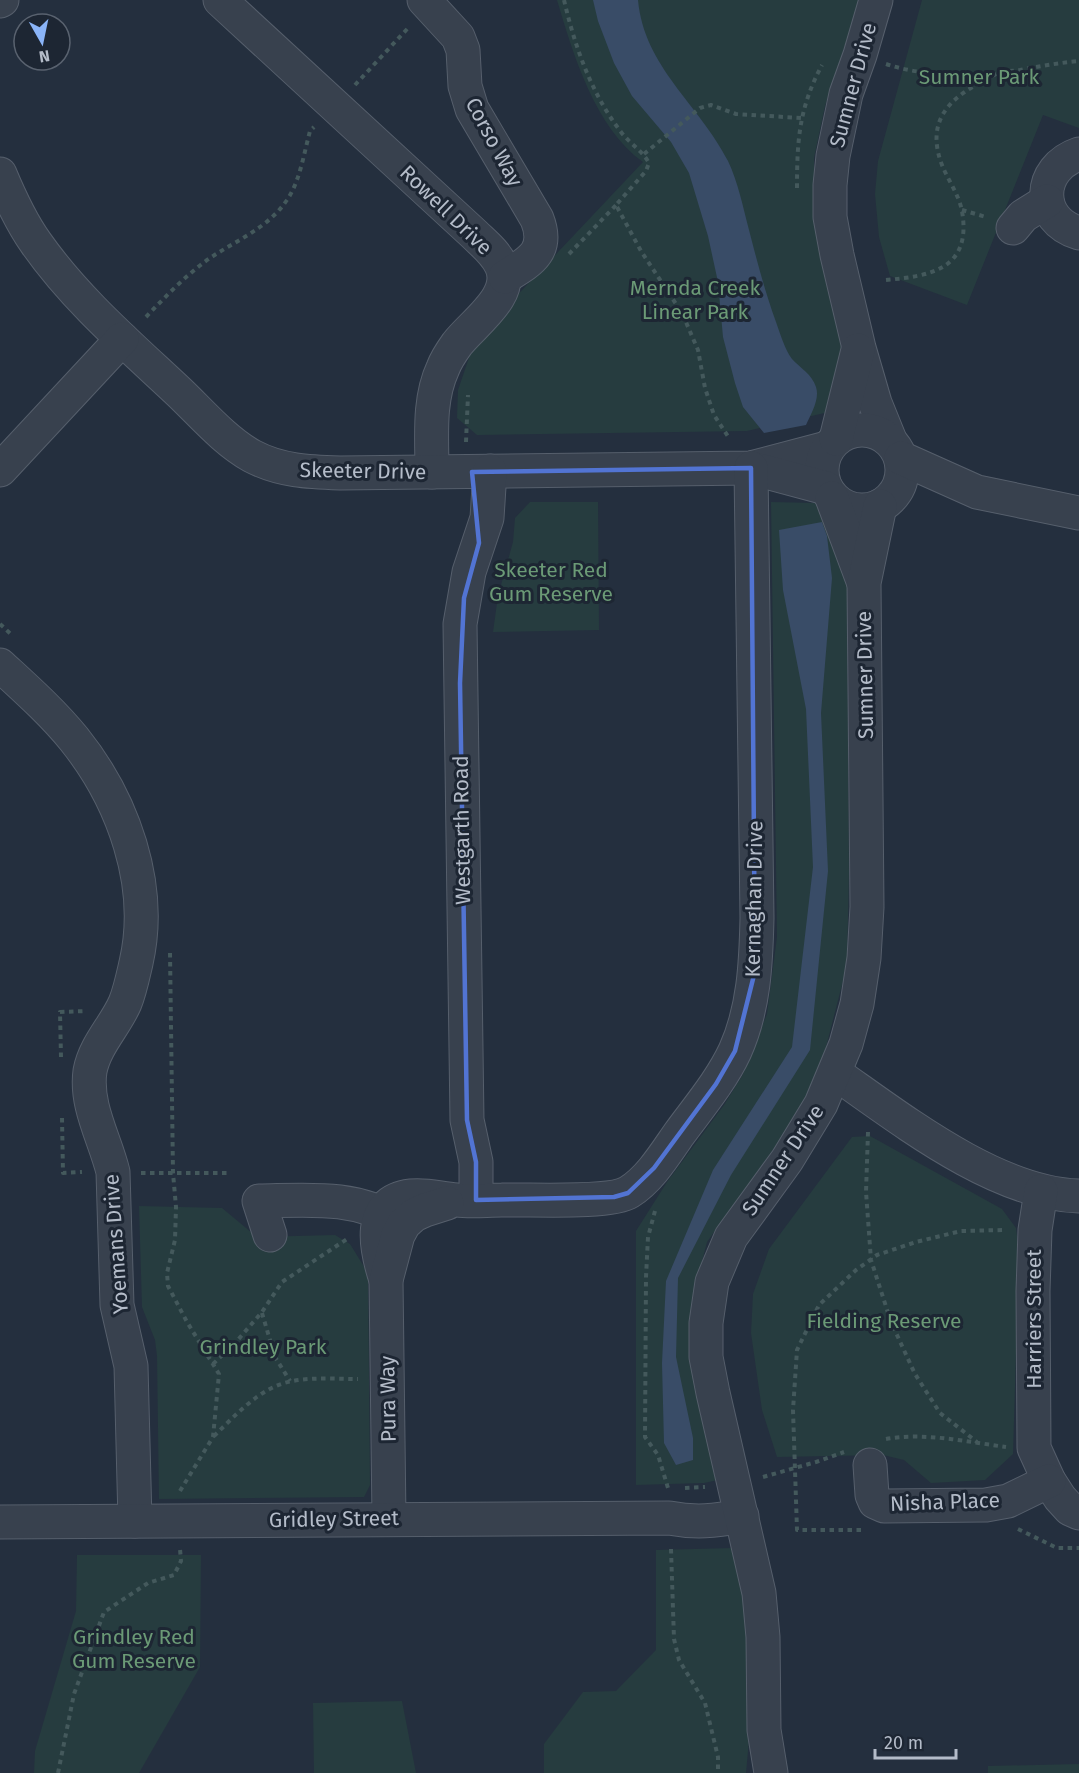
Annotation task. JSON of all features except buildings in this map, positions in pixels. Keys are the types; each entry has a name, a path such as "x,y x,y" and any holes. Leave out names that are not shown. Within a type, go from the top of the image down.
{"street":[{"name":"Rowell Drive","path":"220,0 496,256 505,277 499,296 457,344 443,367 435,387 432,472"},
{"name":"Sumner Drive","path":"876,0 861,55 846,94 833,156 830,217 858,348 875,403 896,449"},
{"name":"Corso Way","path":"427,2 458,37 463,50 465,86 472,109 542,230 542,240 533,258 505,277"},
{"path":"1079,154 1058,165 1047,188 1047,201 1059,223 1079,233"},
{"name":"Skeeter Drive","path":"0,174 12,202 35,241 66,281 122,339 226,436 251,455 277,467 304,472 432,472 479,462 751,468 829,493"},
{"path":"1013,228 1023,216 1047,201"},
{"path":"0,470 122,339"},
{"name":"Sumner Drive","path":"832,444 858,348"},
{"path":"977,492 896,449 880,433 869,430 857,429 845,432 832,444 822,468 829,493 843,506 855,510 868,510 886,502 928,493 977,492 1079,513"},
{"name":"Skeeter Drive","path":"751,468 832,444"},
{"path":"886,502 902,480 896,449"},
{"name":"Westgarth Road","path":"467,1200 459,1162 467,1120 460,624 469,572 479,543 473,510 479,462"},
{"name":"Kernaghan Drive","path":"388,1222 467,1200 598,1199 628,1193 654,1168 716,1084 735,1052 747,1016 755,971 757,918 751,468"},
{"name":"Sumner Drive","path":"829,493 864,583"},
{"name":"Sumner Drive","path":"771,1773 764,1730 763,1637 759,1593 706,1357 706,1323 712,1282 731,1237 786,1161 821,1104 846,1044 857,1004 864,958 867,907 864,583 886,502"},
{"name":"Yoemans Drive","path":"0,665 50,712 74,739 98,773 122,822 132,852 140,895 141,927 136,962 125,1004 108,1029 90,1071 93,1111 113,1172 117,1305 131,1366 135,1521"},
{"path":"831,1082 885,1116 992,1173 1041,1191 1079,1196"},
{"name":"Harriers Street","path":"1039,1486 1027,1474 1028,1457 1034,1448 1033,1291 1035,1230 1041,1191"},
{"path":"270,1234 259,1201 340,1201 358,1204 388,1222"},
{"name":"Pura Way","path":"388,1222 378,1256 386,1280 389,1519"},
{"name":"Nisha Place","path":"870,1465 874,1502 884,1506 987,1505 1008,1501 1039,1486"},
{"path":"1079,1513 1060,1498 1039,1486 1038,1506 1050,1517 1065,1523 1079,1523"},
{"name":"Gridley Street","path":"0,1522 669,1518 739,1504"},
{"name":"Sumner Drive","path":"756,1773 764,1730"}],"path":[{"path":"564,0 573,41 593,88 622,134 644,154 650,163 646,171 616,205 568,255"},
{"path":"146,317 174,288 209,259 272,218 288,199 299,172 310,130 335,106 427,2"},
{"path":"861,55 919,73 952,76 998,73 1079,61"},
{"path":"886,280 925,275 940,270 961,248 962,210 942,164 937,142 940,120 947,106 961,93 998,73"},
{"path":"644,154 700,108 711,105 736,114 801,118"},
{"path":"616,205 641,251 682,313 698,350 705,388 714,416 729,439 717,439"},
{"path":"468,387 466,442 479,462"},
{"path":"61,1058 60,1012 85,1012 88,1008"},
{"path":"62,1115 63,1173 86,1172"},
{"path":"885,1116 867,1136 866,1192 871,1260 891,1322 915,1374 940,1413 977,1442"},
{"path":"173,1173 230,1173"},
{"path":"657,1205 648,1237 645,1437 658,1455 669,1494 674,1639 679,1660 705,1703 718,1757 718,1773"},
{"path":"213,1364 262,1312 282,1282 363,1228 388,1222"},
{"path":"794,1469 793,1410 797,1350 819,1305 856,1270 878,1255 916,1242 961,1231 1035,1230"},
{"path":"262,1312 275,1357 290,1381"},
{"path":"213,1437 243,1407 272,1388 290,1381 388,1378"}],"highlighted area":[{"path":"751,468 755,971 735,1051 716,1084 654,1168 628,1193 614,1197 476,1200 476,1162 467,1120 460,683 464,598 479,543 472,472"}],"green space":[{"name":"Mernda Creek Linear Park","path":"557,0 860,0 825,106 814,158 814,221 822,261 840,322 842,356 833,411 747,431 477,435 457,418 458,390 475,340 643,162 626,147 599,110 570,43"},
{"name":"Sumner Park","path":"922,0 1079,0 1079,128 1043,115 967,305 890,276 879,237 875,194 878,161"},
{"name":"Skeeter Red Gum Reserve","path":"530,502 598,502 599,630 493,632 498,596 513,542 515,518"},
{"path":"771,502 821,505 847,573 849,873 847,965 822,1063 798,1115 707,1242 695,1289 689,1332 719,1475 718,1480 704,1483 636,1485 636,1231 667,1182 724,1105 742,1076 767,1014 777,937"},
{"name":"Fielding Reserve","path":"870,1136 1002,1209 1016,1228 1019,1250 1013,1454 985,1480 931,1483 904,1460 883,1455 777,1457 762,1410 751,1333 753,1294 769,1249 852,1137"},
{"name":"Grindley Park","path":"139,1206 222,1208 257,1237 335,1235 350,1244 368,1273 370,1485 364,1497 159,1499 157,1356 155,1340 142,1307"},
{"path":"733,1548 748,1623 749,1740 746,1773 544,1773 544,1744 583,1692 616,1691 656,1650 656,1550"},
{"name":"Grindley Red Gum Reserve","path":"77,1555 201,1555 200,1667 139,1773 34,1773 35,1751 76,1611"},
{"path":"402,1701 416,1773 314,1773 313,1703"},
{"path":"1079,1764 1079,1773 988,1773 988,1766"}],"water":[{"path":"593,0 638,0 642,24 661,65 703,121 728,161 735,177 765,288 783,341 792,359 809,375 816,387 816,401 806,425 764,433 743,407 723,337 718,282 708,236 689,173 671,142 632,96 614,63 598,21"},
{"path":"822,522 827,536 832,578 821,713 828,871 810,1050 731,1175 678,1278 676,1357 693,1438 693,1460 676,1465 664,1443 662,1363 666,1281 713,1170 792,1047 813,867 806,709 783,590 779,530"}]}
